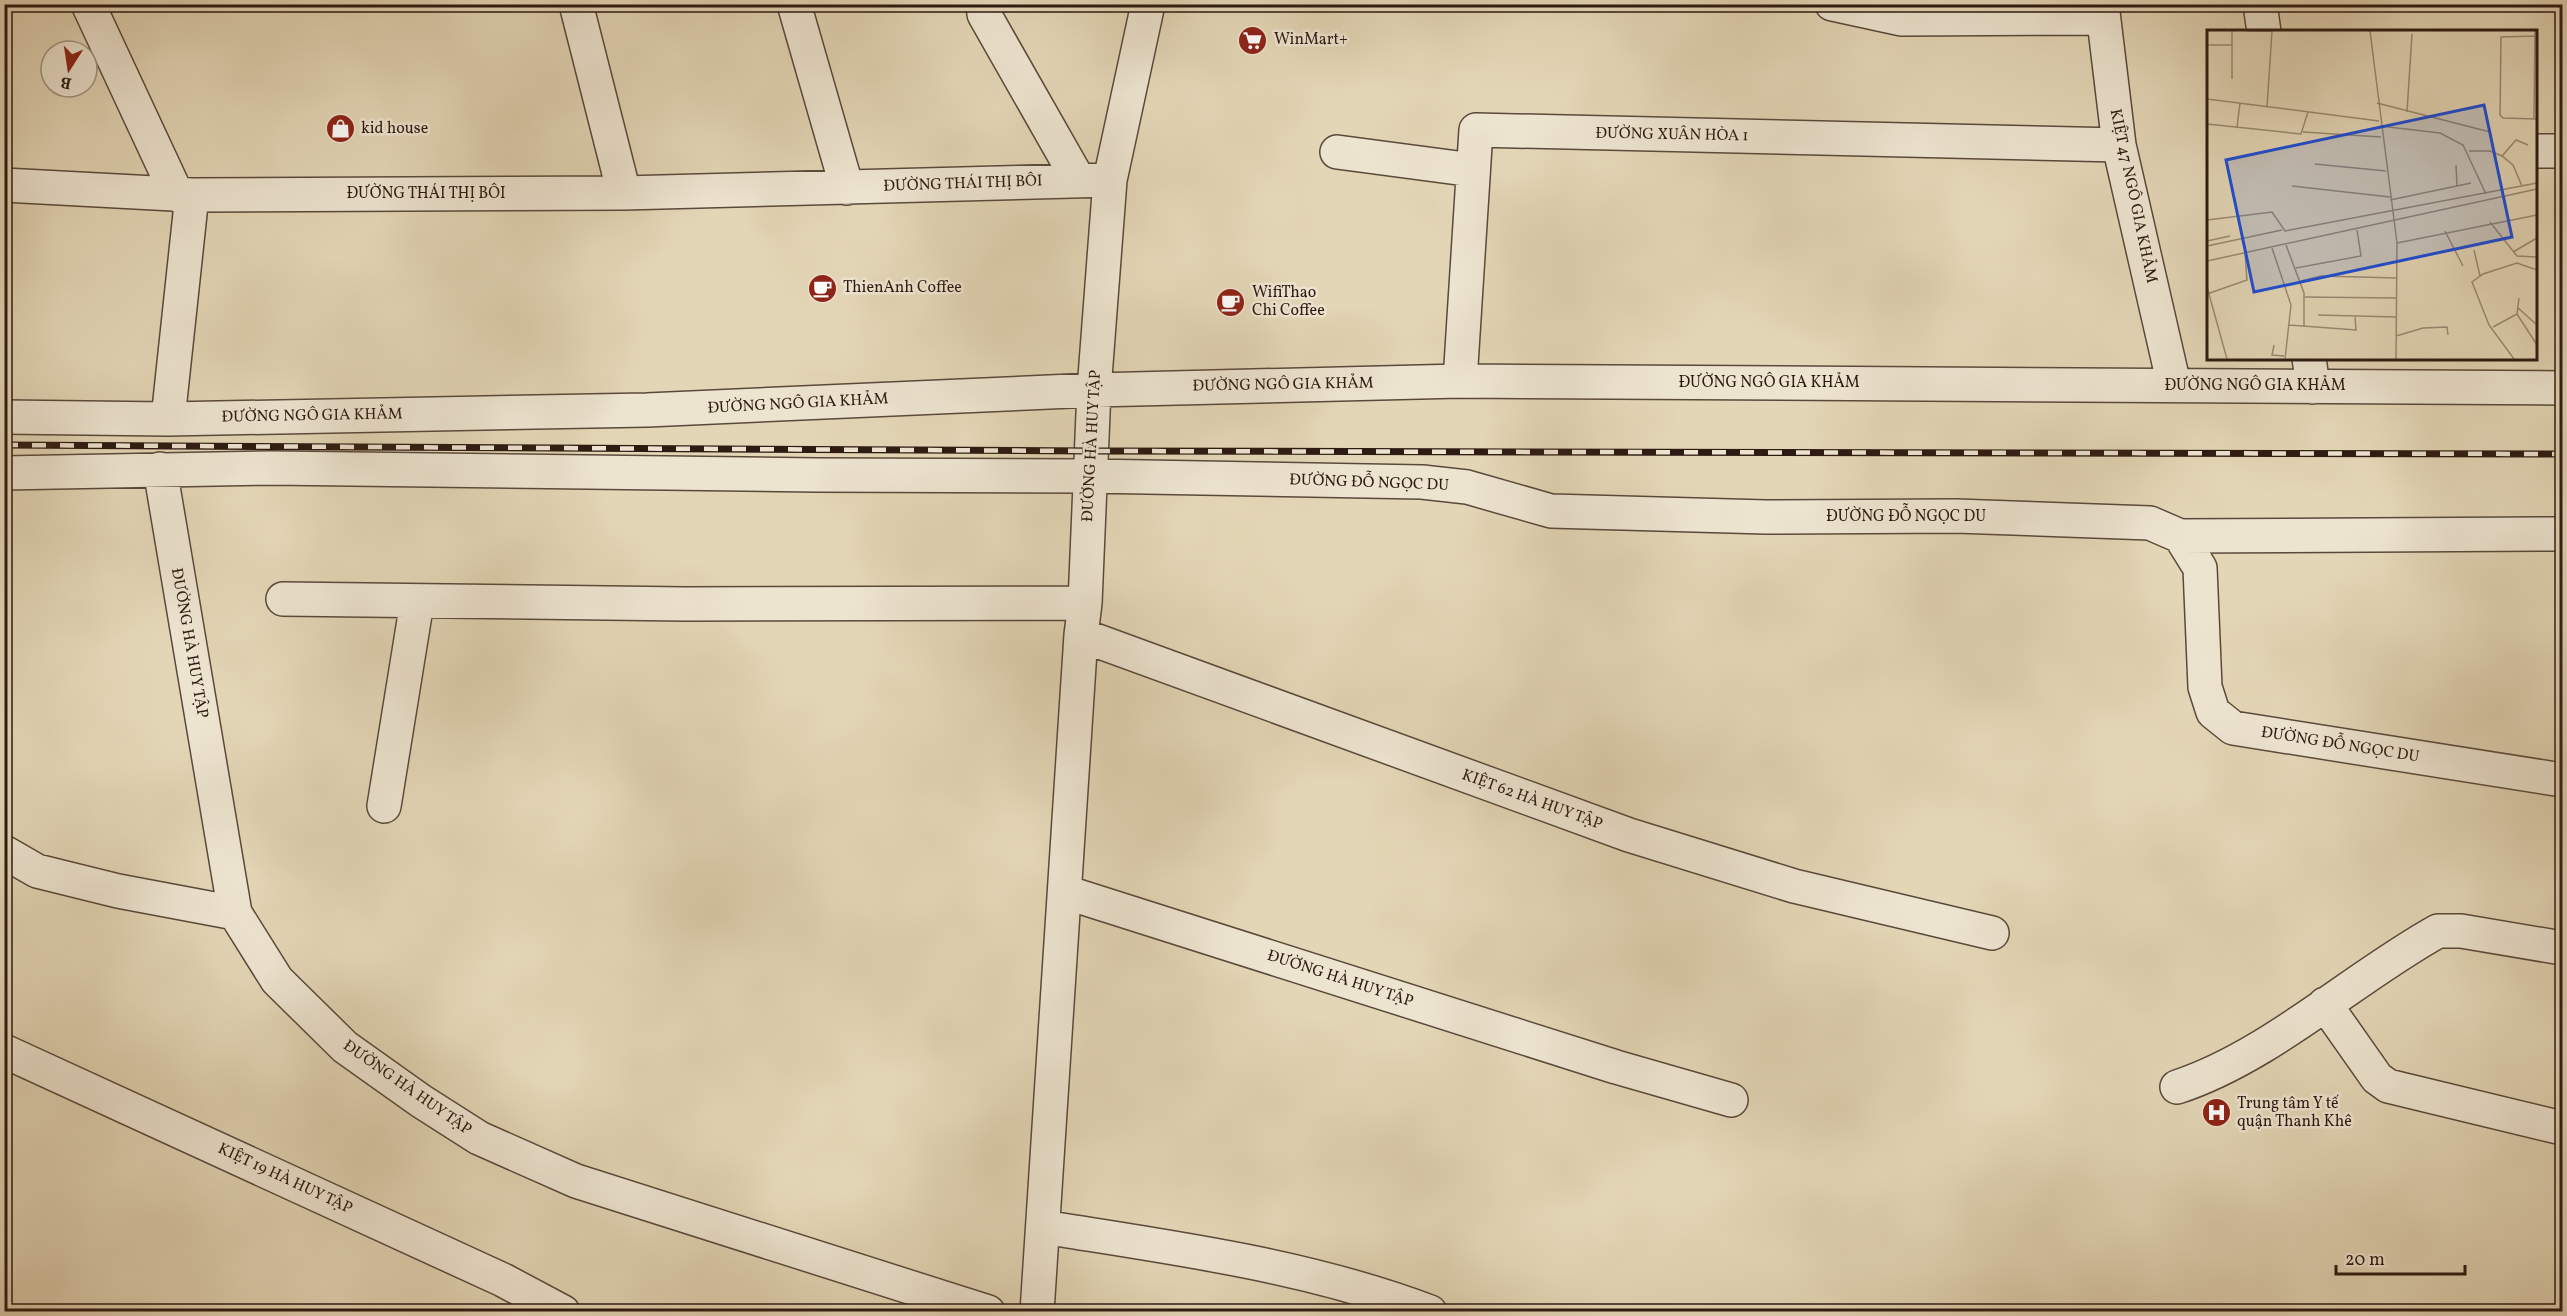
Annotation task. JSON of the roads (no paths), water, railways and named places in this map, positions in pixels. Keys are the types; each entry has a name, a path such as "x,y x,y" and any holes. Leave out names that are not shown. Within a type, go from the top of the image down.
{"street":[{"path":"88,4 184,195 168,418"},
{"path":"576,4 624,193"},
{"path":"794,4 847,188"},
{"path":"983,4 984,14 1095,181"},
{"name":"ĐƯỜNG HÀ HUY TẬP","path":"1037,1311 1081,635 1085,603 1094,390 1095,181 1148,4"},
{"path":"1832,4 1901,19 2102,11"},
{"path":"2260,4 2264,30"},
{"name":"KIỆT 47 NGÔ GIA KHẢM","path":"2102,11 2119,145 2174,385"},
{"name":"ĐƯỜNG XUÂN HÒA 1","path":"1460,381 1476,130 2119,145"},
{"path":"2537,151 2562,151"},
{"path":"1337,152 1473,170"},
{"name":"ĐƯỜNG THÁI THỊ BÔI","path":"4,185 184,195 624,193 1095,181"},
{"name":"ĐƯỜNG NGÔ GIA KHẢM","path":"4,417 168,418 647,410 1094,390 1460,381 2174,385 2312,373 2562,388"},
{"name":"ĐƯỜNG ĐỖ NGỌC DU","path":"4,472 272,468 1090,476 1422,482 1467,487 1551,511 1766,517 1956,516 2150,524 2180,536 2200,568 2205,687 2213,712 2233,728 2562,780"},
{"name":"ĐƯỜNG HÀ HUY TẬP","path":"160,469 235,913 277,981 336,1038 421,1101 479,1138 576,1181 988,1311"},
{"path":"2180,536 2562,534"},
{"path":"283,599 417,602 1085,603"},
{"path":"384,806 417,602"},
{"name":"KIỆT 62 HÀ HUY TẬP","path":"1081,635 1629,835 1794,886 1992,933"},
{"path":"4,852 37,871 118,891 235,913"},
{"name":"ĐƯỜNG HÀ HUY TẬP","path":"1065,892 1616,1067 1731,1100"},
{"path":"2177,1087 2207,1077 2438,931 2462,931 2562,948"},
{"path":"2325,1004 2377,1078 2388,1086 2562,1128"},
{"name":"KIỆT 19 HÀ HUY TẬP","path":"4,1051 503,1280 563,1311"},
{"path":"1043,1227 1277,1267 1343,1283 1430,1311"}],"railway":[{"path":"4,445 1091,451 2562,454"}],"place":[{"name":"WinMart+","path":"1253,40"},
{"name":"kid house","path":"340,129"},
{"name":"ThienAnh Coffee","path":"822,288"},
{"name":"WifiThao Chi Coffee","path":"1231,302"},
{"name":"Trung tâm Y tế quận Thanh Khê","path":"2216,1113"}]}
